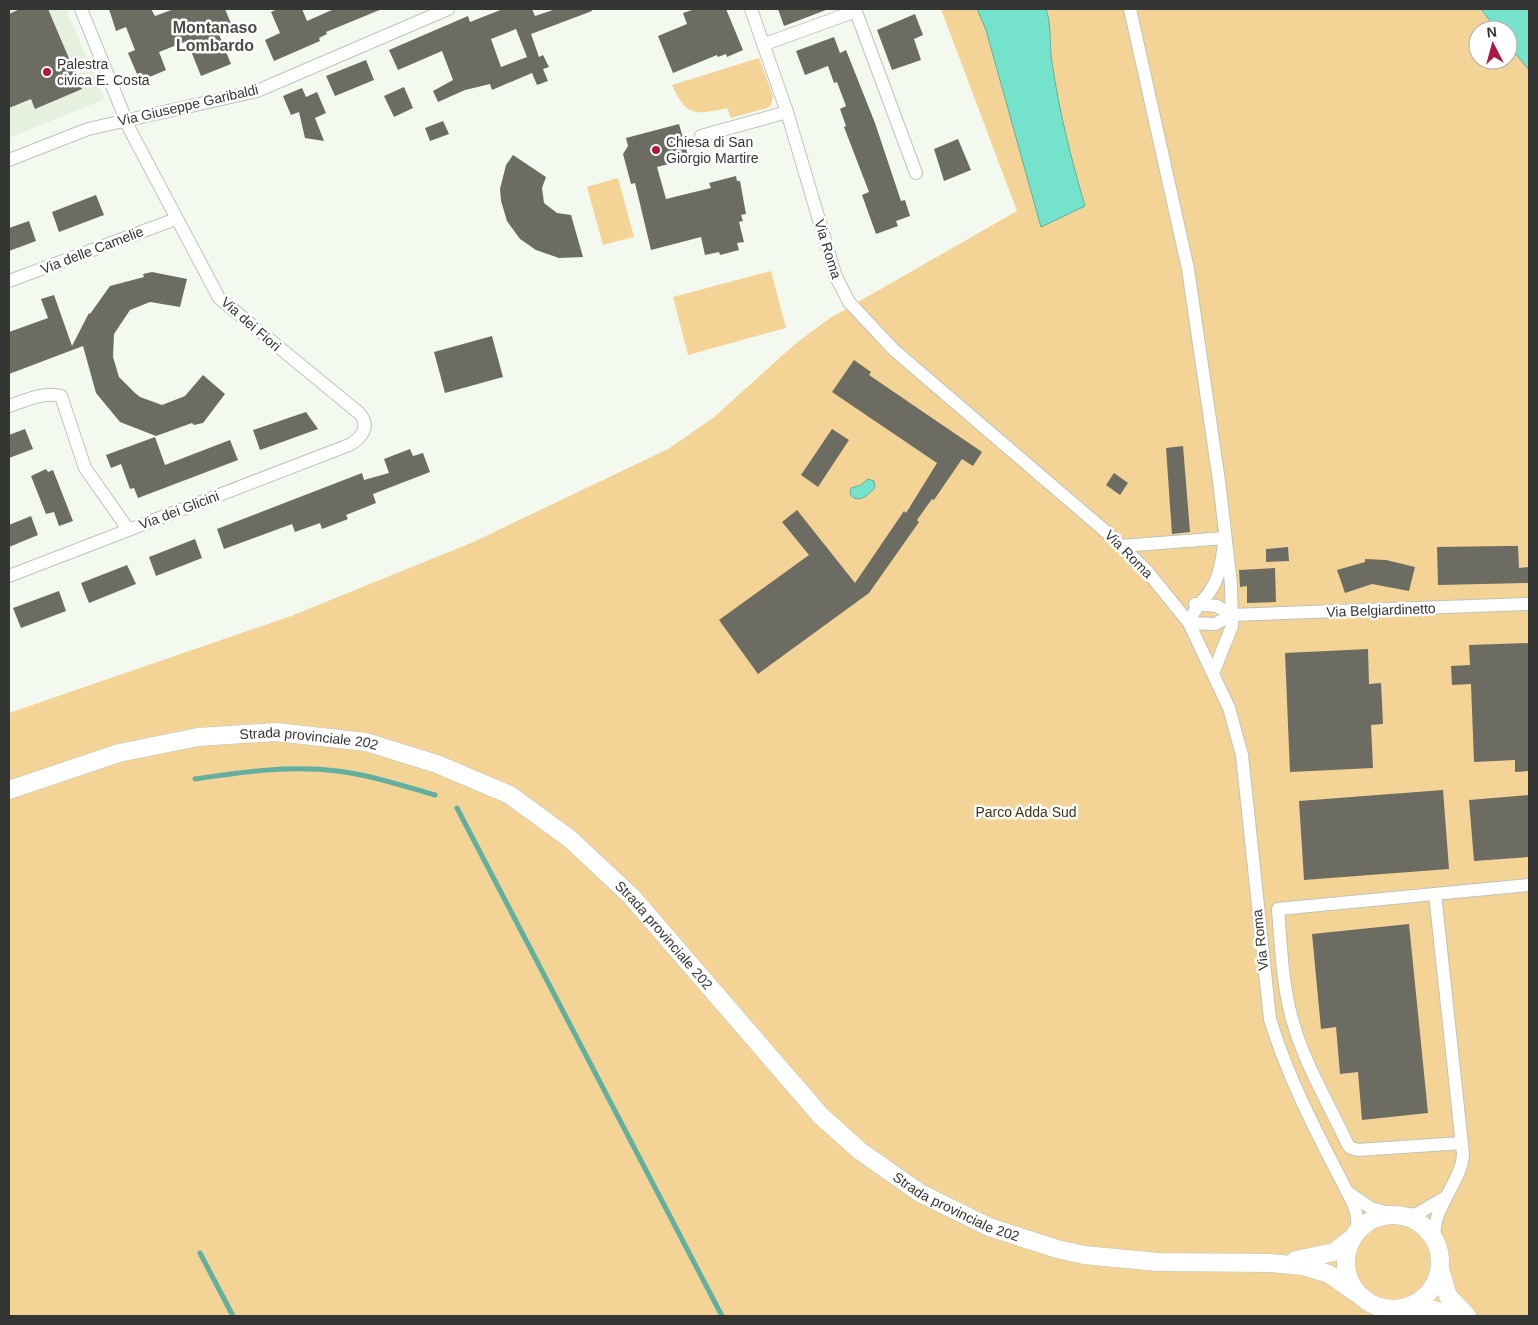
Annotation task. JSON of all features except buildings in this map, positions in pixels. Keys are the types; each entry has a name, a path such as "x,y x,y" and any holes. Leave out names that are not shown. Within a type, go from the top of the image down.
{"street":[{"name":"Via dei Fiori","path":"81,9 126,121 219,298 363,418 365,424 362,436 349,445"},
{"name":"Via Giuseppe Garibaldi","path":"9,160 88,129 257,90 448,9"},
{"name":"Via Roma","path":"750,9 765,44 787,112 836,277 849,302 894,350 1121,546 1174,602 1189,623 1214,671 1229,708 1242,755 1270,1019 1277,1042 1297,1088 1346,1190 1357,1218 1354,1235"},
{"path":"1130,9 1188,269 1219,481 1232,626 1214,671"},
{"path":"765,44 855,10 916,173"},
{"path":"701,136 787,112"},
{"name":"Via delle Camelie","path":"9,282 176,219"},
{"path":"9,406 52,393 61,396 85,468 128,529"},
{"name":"Via dei Glicini","path":"9,576 349,445"},
{"path":"1121,546 1225,538"},
{"path":"1225,538 1217,580 1193,611 1189,623 1215,624 1232,615"},
{"path":"1174,602 1185,605 1217,606 1232,615"},
{"name":"Via Belgiardinetto","path":"1232,615 1529,604"},
{"name":"Strada provinciale 202","path":"9,790 119,753 208,736 276,732 366,742 438,764 510,795 570,839 631,896 816,1111 860,1151 920,1193 989,1227 1034,1243 1084,1255 1158,1262 1269,1263 1320,1270 1335,1277 1366,1302 1379,1308 1392,1310 1406,1308 1434,1310 1460,1316"},
{"path":"1462,1143 1358,1150 1351,1148 1299,1042 1284,980 1278,908 1529,885"},
{"path":"1435,894 1462,1143 1461,1169 1446,1197 1436,1227 1436,1242"},
{"name":"Via Roma","path":"1346,1190 1371,1208 1397,1215"},
{"path":"1397,1215 1417,1214 1446,1197"},
{"path":"1397,1215 1416,1220 1428,1230 1436,1242 1440,1255 1440,1269 1448,1296 1467,1316"},
{"name":"Strada provinciale 202","path":"1269,1263 1325,1255 1344,1246 1372,1220 1397,1215"},
{"path":"1354,1235 1347,1247 1345,1263 1348,1279 1356,1293"},
{"path":"1406,1308 1418,1302 1428,1293 1436,1282 1440,1269"}],"shaded area":[{"path":"9,9 66,9 105,99 9,138"},
{"path":"977,9 1046,9 1058,98 1085,206 1041,227 986,30"},
{"path":"1481,9 1529,9 1529,70 1518,57 1518,20 1489,20"},
{"path":"868,479 874,481 875,488 863,498 856,499 850,494 851,488 861,485"}],"green space":[{"name":"Parco Adda Sud","path":"941,9 1529,9 1529,1316 9,1316 9,713 291,616 471,543 668,449 713,418 795,344 830,318 1017,211"},
{"path":"759,58 773,96 771,105 767,108 731,118 727,108 707,112 693,111 682,103 672,85"},
{"path":"618,178 634,237 603,245 587,187"},
{"path":"771,271 786,328 688,355 673,297"}],"waterway":[{"path":"195,779 266,770 319,769 362,775 435,795"},
{"path":"457,808 722,1316"},
{"path":"200,1253 233,1316"}],"place":[{"name":"Palestra civica E. Costa","path":"47,72"},
{"name":"Chiesa di San Giorgio Martire","path":"656,150"}],"district":[{"name":"Montanaso Lombardo","path":"215,36"}]}
